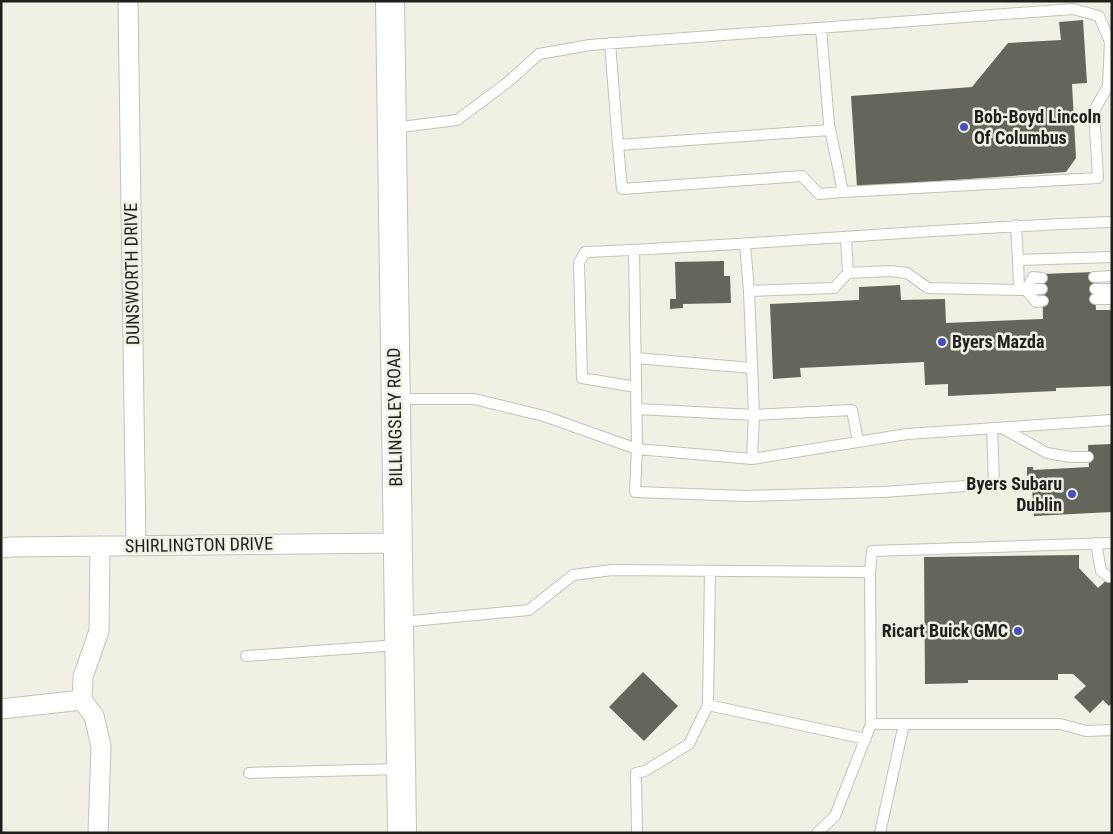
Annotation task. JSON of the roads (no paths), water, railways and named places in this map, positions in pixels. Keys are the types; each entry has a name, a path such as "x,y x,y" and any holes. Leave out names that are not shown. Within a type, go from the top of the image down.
{"street":[{"name":"DUNSWORTH DRIVE","path":"128,1 136,546"},
{"name":"BILLINGSLEY ROAD","path":"390,1 402,833"},
{"name":"SHIRLINGTON DRIVE","path":"1,548 397,543"},
{"path":"98,833 101,746 94,716 82,700 83,677 99,631 100,546"},
{"path":"1,709 82,700"}],"lane":[{"path":"392,128 457,120 508,82 539,54 590,45 610,43 1074,9 1099,16 1110,42 1108,86 1094,110 1098,178 819,194 802,176 622,190 610,43"},
{"path":"821,28 830,130 843,192"},
{"path":"618,146 830,130"},
{"path":"636,387 582,378 579,263 585,252 745,244 1016,225 1112,222"},
{"path":"1016,225 1018,260 1023,290 1036,302 1043,302"},
{"path":"846,237 848,273"},
{"path":"745,244 749,291 754,415 752,459"},
{"path":"634,250 637,409 635,492 746,496 882,492 994,484 996,428"},
{"path":"1018,260 1112,257"},
{"path":"749,291 834,288 848,273 890,271 907,273 928,288 1042,289"},
{"path":"1094,277 1112,276"},
{"path":"1023,290 1033,277 1042,278"},
{"path":"1112,289 1095,294 1112,299"},
{"path":"636,358 751,368"},
{"path":"395,399 474,399 544,416 637,449 752,459 907,434 1112,420"},
{"path":"637,409 754,415 852,410 858,441"},
{"path":"996,428 1047,453 1071,457 1088,457"},
{"path":"1096,543 1101,570 1109,577"},
{"path":"817,833 836,816 871,724 870,572 872,551 1112,543"},
{"path":"246,656 399,633 528,610 573,575 612,570 870,572"},
{"path":"637,833 636,773 645,771 690,744 708,705 710,571"},
{"path":"708,705 866,739"},
{"path":"871,724 1060,724 1086,731 1112,730"},
{"path":"880,833 904,724"},
{"path":"250,773 401,769"}],"place":[{"name":"Bob-Boyd Lincoln Of Columbus","path":"964,127"},
{"name":"Byers Mazda","path":"942,342"},
{"name":"Byers Subaru Dublin","path":"1072,494"},
{"name":"Ricart Buick GMC","path":"1018,631"}]}
